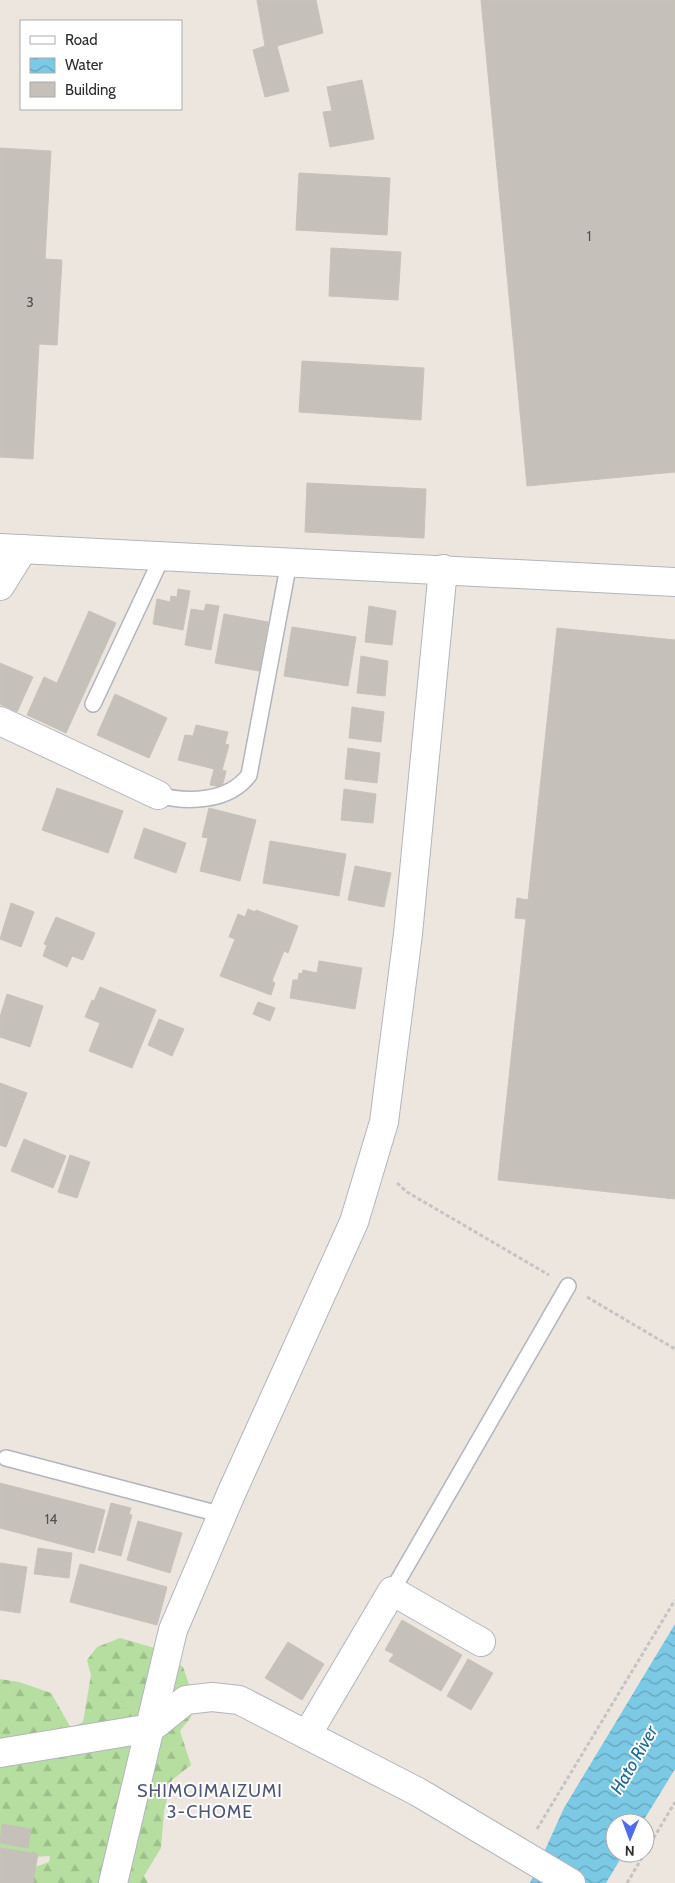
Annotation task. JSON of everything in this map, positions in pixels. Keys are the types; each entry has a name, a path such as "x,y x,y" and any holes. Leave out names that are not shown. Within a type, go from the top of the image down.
{"street":[{"path":"0,586 12,548 675,582"},
{"path":"113,1883 173,1630 354,1222 384,1122 408,934 443,569"},
{"path":"0,721 158,795"},
{"path":"307,1735 392,1591 481,1642"},
{"path":"0,1752 151,1728 186,1700 212,1697 239,1700 418,1792 572,1883"}],"lane":[{"path":"93,704 163,555"},
{"path":"158,795 188,801 229,792 242,785 249,775 290,562"},
{"path":"392,1591 568,1286"},
{"path":"6,1458 223,1515"}],"path":[{"path":"395,1181 406,1192 675,1349"},
{"path":"526,1856 675,1600"},
{"path":"627,1883 675,1802"}],"green space":[{"path":"120,1638 158,1649 183,1667 192,1693 191,1717 180,1731 191,1765 172,1780 164,1811 161,1848 144,1876 148,1883 20,1883 21,1872 49,1862 50,1856 32,1857 0,1852 0,1679 19,1682 51,1693 71,1728 83,1722 91,1675 87,1660 97,1647"}],"water":[{"name":"Hato River","path":"675,1624 675,1769 648,1813 605,1813 605,1863 618,1863 606,1883 530,1883 564,1808"}],"building":[{"path":"257,0 316,0 323,33 277,46 289,91 265,97 253,50 265,46"},
{"path":"481,0 675,0 675,472 527,486"},
{"path":"362,80 374,139 330,147 323,112 332,111 327,87"},
{"path":"0,148 51,151 45,259 62,260 57,345 39,344 33,459 0,457"},
{"path":"299,173 390,178 387,235 296,230"},
{"path":"331,248 401,252 398,300 329,296"},
{"path":"302,361 424,368 421,420 299,412"},
{"path":"307,483 426,489 424,538 305,532"},
{"path":"178,589 190,591 183,630 153,624 157,599 170,602 171,596 177,597"},
{"path":"206,604 219,606 211,650 185,645 191,609 204,611"},
{"path":"369,606 396,611 392,645 365,642"},
{"path":"89,611 116,623 66,733 27,715 44,677 57,683"},
{"path":"224,614 268,622 259,671 215,663"},
{"path":"292,627 356,637 348,686 284,676"},
{"path":"557,628 675,640 675,1199 498,1180 526,919 515,918 517,898 528,900"},
{"path":"361,656 388,661 385,696 357,693"},
{"path":"0,663 33,677 17,712 0,704"},
{"path":"115,694 167,718 149,758 97,735"},
{"path":"352,707 384,712 381,742 349,738"},
{"path":"196,725 228,732 225,744 229,745 222,770 226,771 222,787 210,785 214,769 178,760 185,735 193,736"},
{"path":"348,748 380,753 377,783 345,779"},
{"path":"57,788 123,811 108,853 42,830"},
{"path":"344,789 376,794 373,823 341,820"},
{"path":"209,808 256,820 240,881 200,871 208,838 202,837"},
{"path":"144,828 186,843 176,873 134,858"},
{"path":"270,841 346,854 339,896 263,883"},
{"path":"355,866 391,873 384,907 348,900"},
{"path":"11,903 34,912 21,947 0,939"},
{"path":"248,909 255,912 256,910 298,926 288,953 284,951 272,981 275,983 271,995 220,976 235,939 229,937 238,914 245,917"},
{"path":"56,917 95,933 83,960 72,956 67,967 43,956 47,945 44,944"},
{"path":"319,961 362,968 355,1009 290,998 293,980 298,980 299,973 302,974 303,970 317,973"},
{"path":"100,987 156,1010 132,1068 89,1051 100,1023 85,1017"},
{"path":"7,994 43,1006 30,1047 0,1037 0,1017"},
{"path":"258,1002 275,1008 270,1021 253,1014"},
{"path":"159,1019 184,1029 172,1056 148,1045"},
{"path":"0,1083 27,1093 6,1147 0,1145"},
{"path":"24,1139 66,1156 53,1188 11,1171"},
{"path":"70,1155 90,1162 77,1198 58,1192"},
{"path":"0,1483 105,1510 94,1553 0,1528"},
{"path":"111,1503 131,1508 129,1514 132,1515 121,1556 98,1550"},
{"path":"138,1521 182,1533 170,1573 127,1560"},
{"path":"38,1548 72,1553 69,1578 34,1574"},
{"path":"0,1563 27,1567 20,1613 0,1610"},
{"path":"80,1564 167,1587 157,1625 70,1602"},
{"path":"402,1620 462,1655 441,1691 389,1661 394,1654 385,1650"},
{"path":"288,1642 324,1664 302,1700 265,1678"},
{"path":"468,1659 493,1673 471,1710 447,1696"},
{"path":"2,1824 31,1829 28,1848 0,1843"},
{"path":"0,1848 38,1854 33,1883 0,1883"}],"district":[{"name":"SHIMOIMAIZUMI 3-CHOME","path":"210,1801"}]}
